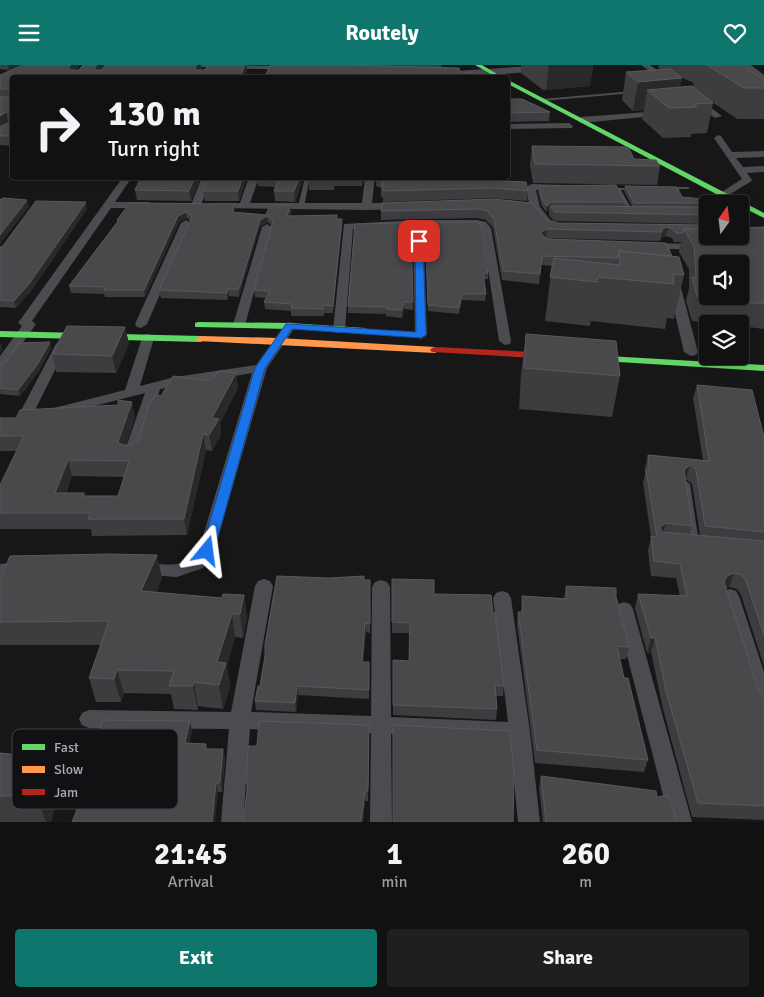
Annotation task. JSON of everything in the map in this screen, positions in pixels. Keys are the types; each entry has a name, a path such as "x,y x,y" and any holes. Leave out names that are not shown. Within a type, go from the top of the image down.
{"street":[{"path":"203,73 212,65 299,68"},
{"path":"461,65 480,72"},
{"path":"444,72 480,72 578,65"},
{"path":"645,65 718,116"},
{"path":"746,65 764,79"},
{"path":"510,83 581,120 714,195"},
{"path":"510,93 568,126 688,188 709,195"},
{"path":"688,111 708,109"},
{"path":"581,120 669,112"},
{"path":"510,127 568,126"},
{"path":"718,138 747,180 726,195"},
{"path":"730,155 764,154"},
{"path":"741,170 764,169"},
{"path":"0,365 126,180"},
{"path":"205,180 191,205 301,207 416,205"},
{"path":"244,206 253,180"},
{"path":"367,207 370,180"},
{"path":"569,188 532,187 531,189 535,207 549,225 573,228"},
{"path":"502,204 535,207"},
{"path":"108,205 157,205"},
{"path":"749,210 764,216"},
{"path":"749,220 764,228"},
{"path":"131,392 142,328 186,223"},
{"path":"418,223 421,335"},
{"path":"339,330 348,226 477,223 485,226 501,341 518,342"},
{"path":"239,325 267,227"},
{"path":"663,235 672,251"},
{"path":"632,246 672,251 708,247"},
{"path":"675,288 691,352"},
{"path":"0,323 66,336 142,328 279,341 764,368"},
{"path":"0,334 51,323"},
{"path":"190,325 290,326 376,332"},
{"path":"119,569 177,571 196,564 207,551 260,368 290,326"},
{"path":"23,420 66,336"},
{"path":"614,348 699,352"},
{"path":"8,423 175,381 260,368"},
{"path":"131,456 154,387"},
{"path":"0,572 5,569 42,567"},
{"path":"232,822 240,719 264,586"},
{"path":"381,587 381,822"},
{"path":"730,596 764,703"},
{"path":"502,598 520,732 529,822"},
{"path":"624,609 681,822"},
{"path":"89,719 240,719 380,723 520,732"}],"lane":[{"path":"184,66 212,65"},
{"path":"542,100 638,92"},
{"path":"301,207 307,180"},
{"path":"661,189 688,188"},
{"path":"599,189 644,189"},
{"path":"618,189 631,213"},
{"path":"622,213 641,213"},
{"path":"686,484 691,545 705,546"}],"building":[{"path":"23,65 71,65 69,70 79,70 83,65 97,65 94,69 101,70 106,65 197,65 195,67 196,70 204,70 209,65 245,65 241,75 10,75 10,89 0,89 0,75"},
{"path":"271,65 459,68 460,72 478,73 478,75 265,75"},
{"path":"707,65 741,65 764,80 764,88 744,88"},
{"path":"670,69 682,78 638,82 626,72"},
{"path":"692,86 713,103 694,104 697,107 669,108 647,90"},
{"path":"0,97 10,97 10,112 0,116"},
{"path":"510,99 522,99 550,112 510,113"},
{"path":"10,122 10,136 0,136 0,127"},
{"path":"532,146 628,147 634,159 656,160 660,166 535,164"},
{"path":"140,180 194,180 189,191 135,190"},
{"path":"208,180 242,180 238,191 203,191"},
{"path":"278,180 299,180 294,191 274,191"},
{"path":"382,180 478,180 526,182 528,191 494,188 383,191 384,186 381,186"},
{"path":"616,185 625,202 552,202 547,206 542,200 539,186"},
{"path":"625,186 677,187 682,197 699,199 699,203 634,203"},
{"path":"3,198 27,200 0,235 0,200"},
{"path":"494,199 532,203 545,219 558,223 699,225 699,229 684,229 683,233 676,233 668,227 662,229 662,232 547,229 540,233 547,239 666,243 672,256 619,251 618,258 542,256 540,274 503,271 494,219 487,211 478,209 381,211 382,203"},
{"path":"36,201 86,202 29,284 14,301 0,300 0,247 2,247"},
{"path":"130,203 235,204 232,212 266,215 270,205 291,205 287,216 337,215 337,219 342,219 333,306 324,305 323,309 291,308 292,304 264,302 270,291 254,290 273,221 267,216 260,220 239,289 228,289 227,293 159,290 192,217 186,212 178,216 144,290 104,290 105,287 69,286"},
{"path":"550,206 699,207 699,215 555,212"},
{"path":"477,222 481,225 488,273 483,273 486,294 462,294 459,308 428,305 425,223"},
{"path":"411,223 413,302 404,302 402,310 386,309 387,307 348,306 355,224"},
{"path":"764,227 764,304 749,302 749,255 699,255 699,297 697,297 692,277 696,278 694,246 684,229 699,229 699,245 749,245 749,228"},
{"path":"619,251 679,257 684,275 673,274 674,284 598,277 597,282 550,277 554,258 620,265"},
{"path":"67,326 125,327 112,356 52,354"},
{"path":"526,334 616,341 620,376 524,368"},
{"path":"50,342 37,365 18,390 0,388 0,365 5,363 19,343"},
{"path":"218,371 236,373 212,418 219,419 209,435 203,434 184,519 88,519 91,513 0,513 0,485 24,436 0,436 0,418 16,418 20,410 118,405 118,400 132,402 118,442 123,445 133,445 138,441 150,403 156,395 161,396 173,376 212,381","holes":["68,460 129,461 118,496 83,496 84,493 55,493"]},
{"path":"697,385 752,390 764,437 764,532 705,526 696,470 690,465 684,470 692,526 666,523 660,527 662,532 764,541 764,635 746,581 741,575 734,573 727,576 724,582 758,689 764,697 764,806 698,803 667,695 655,638 651,638 638,594 687,596 680,564 654,561 651,536 657,537 646,470 649,470 648,455 709,461"},
{"path":"157,555 141,591 222,598 223,594 244,595 240,614 232,614 217,662 226,663 219,685 194,682 193,686 169,686 174,671 117,670 114,679 89,678 109,621 0,622 0,581 10,556"},
{"path":"277,576 329,578 364,576 364,580 370,580 370,624 365,623 362,662 369,662 369,690 297,686 295,703 255,701 258,686 260,686"},
{"path":"392,579 434,580 434,594 491,595 504,686 495,685 497,709 393,705 393,660 409,661 410,623 392,622"},
{"path":"566,586 616,588 616,597 629,647 617,646 624,678 628,678 648,760 537,750 518,612 523,612 522,596 567,599"},
{"path":"103,720 190,721 185,743 206,744 205,749 223,749 220,783 216,783 212,822 72,822 77,809 178,809 178,729 100,729"},
{"path":"259,721 369,725 368,791 365,791 361,822 243,822 248,782 246,782 248,749 249,746 257,746"},
{"path":"393,725 510,731 514,774 513,822 393,822"},
{"path":"0,753 12,754 12,796 0,796"},
{"path":"541,776 656,791 657,797 668,795 676,822 546,822"}],"traffic: fast":[{"path":"478,65 496,75"},
{"path":"510,83 764,216"},
{"path":"198,325 290,326 365,331"},
{"path":"0,334 201,339"},
{"path":"590,358 764,368"}],"traffic: slow":[{"path":"201,339 279,341 435,350"}],"traffic: jam":[{"path":"435,350 552,356"}],"route":[{"path":"207,551 260,368 290,326 421,335 419,241"}]}
